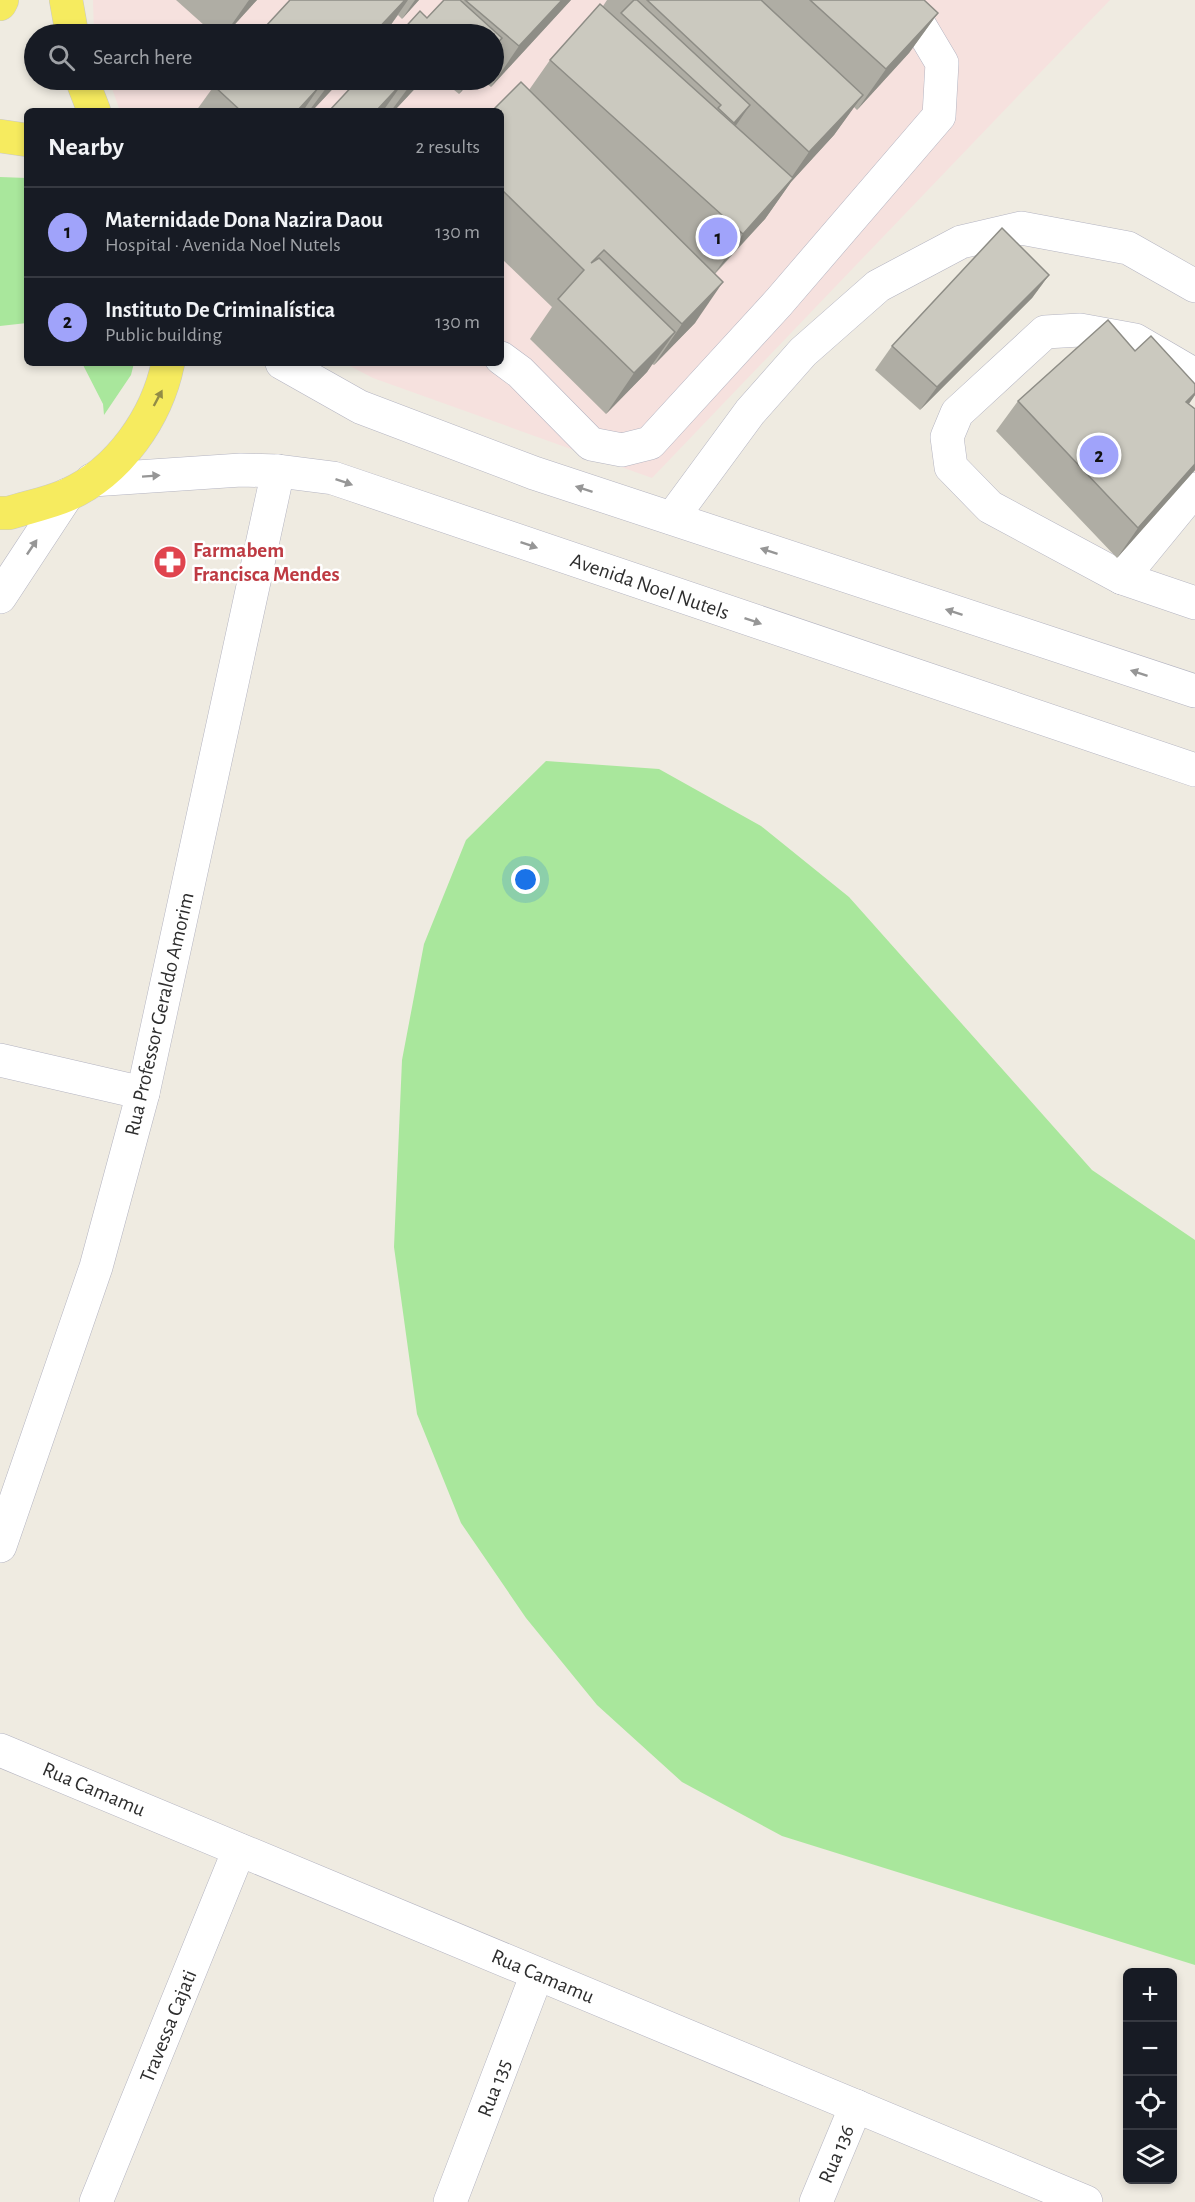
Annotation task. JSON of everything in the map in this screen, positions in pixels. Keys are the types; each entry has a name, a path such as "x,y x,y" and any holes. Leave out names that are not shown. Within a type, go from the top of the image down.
{"main road":[{"path":"0,4 2,0"},
{"path":"66,0 70,24"},
{"path":"86,90 93,108"},
{"path":"0,136 24,140"},
{"path":"0,513 9,513 80,488 134,440 162,389 167,366"}],"street":[{"path":"504,360 519,372 591,444 622,450 650,442 779,302 939,116 942,63 917,21 892,0"},
{"path":"672,518 750,412 803,352 878,286 961,242 1022,228 1128,248 1195,286"},
{"path":"1195,375 1135,340 1080,330 1045,332 957,413 947,437 951,467 990,507 1122,578 1195,603"},
{"path":"287,366 360,406 534,473 1195,691"},
{"name":"Avenida Noel Nutels","path":"80,488 241,470 278,471 333,478 1195,770"},
{"name":"Rua Professor Geraldo Amorim","path":"0,1546 96,1267 143,1093 278,471"},
{"path":"0,597 80,488"},
{"path":"1122,578 1195,489"},
{"path":"0,1060 143,1093"},
{"name":"Rua Camamu","path":"0,1750 1086,2202"},
{"name":"Travessa Cajati","path":"96,2202 239,1850"},
{"name":"Rua 135","path":"450,2202 537,1974"},
{"name":"Rua 136","path":"816,2202 856,2106"}],"shaded area":[{"path":"93,0 1110,0 652,478 373,378 350,366 504,366 504,108 119,108 113,90 504,90 504,24 94,24"}],"green space":[{"path":"0,177 24,178 24,323 0,326"},
{"path":"84,366 133,366 131,375 104,415 103,404"},
{"path":"546,761 659,769 761,826 849,897 1092,1170 1195,1240 1195,1965 782,1836 682,1782 597,1705 526,1618 461,1523 417,1414 394,1247 402,1060 424,944 466,840"}],"building":[{"path":"290,0 405,0 382,24 268,24"},
{"path":"444,0 460,0 487,24 408,24 420,11 427,18"},
{"path":"465,0 562,0 519,46 504,33 504,24 493,24"},
{"path":"634,0 637,0 750,105 734,123 718,108 721,105 621,13"},
{"path":"647,0 761,0 863,95 809,152"},
{"path":"810,0 924,0 938,13 886,69"},
{"path":"600,4 793,178 743,234 550,60"},
{"path":"521,82 723,282 682,324 604,250 591,263 599,258 675,332 634,373 558,299 584,270 504,192 504,108 495,108"},
{"path":"218,90 316,90 300,108 238,108"},
{"path":"349,90 396,90 379,108 332,108"},
{"path":"1002,228 1049,275 937,387 892,346"},
{"path":"1108,320 1135,351 1151,336 1195,384 1195,393 1186,402 1195,409 1195,464 1138,528 1018,401"}],"place":[{"name":"Maternidade Dona Nazira Daou","path":"718,237"},
{"name":"Instituto De Criminalística","path":"1099,455"},
{"name":"Farmabem Francisca Mendes","path":"170,562"}]}
